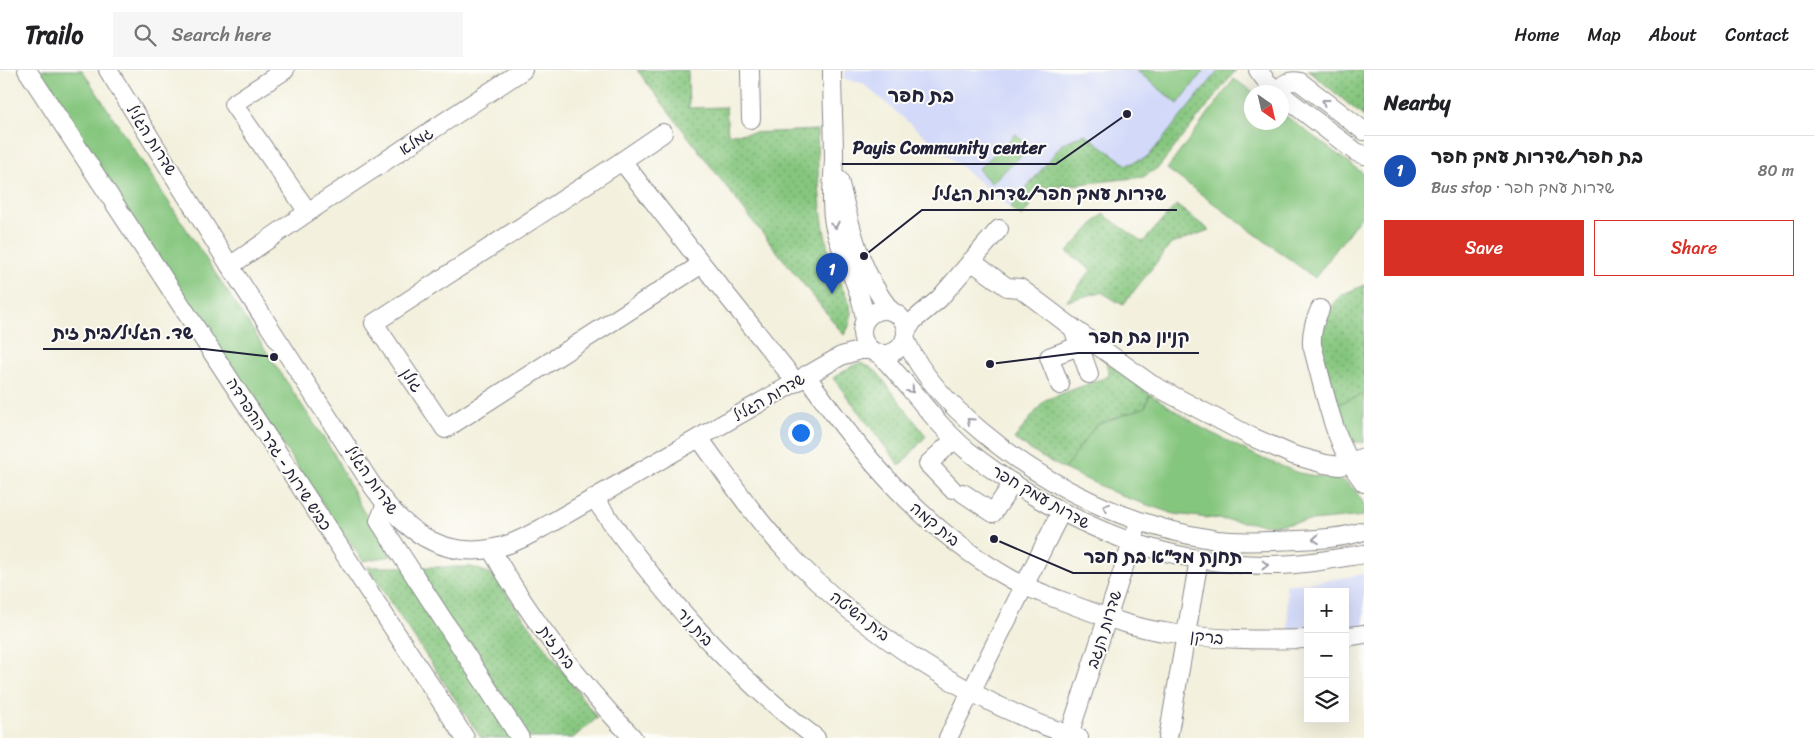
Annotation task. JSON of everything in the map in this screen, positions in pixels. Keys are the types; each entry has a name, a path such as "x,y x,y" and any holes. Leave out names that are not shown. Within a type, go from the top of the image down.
{"street":[{"name":"כביש שירות - גדר ההפרדה","path":"26,70 465,738"},
{"name":"שדרות הגליל","path":"108,70 230,266 386,504 398,518 417,533 435,543 462,549 491,549 511,543 529,535 841,356 861,350 874,352"},
{"path":"285,70 233,104 308,212"},
{"name":"גמלא","path":"230,266 308,212 523,70"},
{"path":"750,70 751,119"},
{"path":"832,70 834,159 831,194 835,225 862,305 862,340 874,352 892,353 898,350 913,321 939,298 999,229"},
{"path":"1258,70 1270,85"},
{"path":"1285,85 1294,80 1300,82 1364,131"},
{"path":"1289,101 1356,152 1364,155"},
{"name":"גולן","path":"663,133 374,323 445,429 702,264"},
{"path":"834,159 850,229 863,266 879,296 892,312 903,320 906,336"},
{"path":"622,161 702,264 801,378"},
{"path":"971,261 1007,287 1020,288 1151,384 1252,438 1293,455 1325,464 1340,466 1357,460"},
{"path":"863,326 876,311 910,313 925,309"},
{"path":"1320,309 1313,325 1312,345 1342,448 1357,460 1364,483"},
{"name":"שדרות הגליל","path":"841,356 863,326"},
{"path":"1073,328 1089,374"},
{"name":"שדרות עמק חפר","path":"906,336 917,361 933,384 969,421 1024,464 1063,488 1084,498 1139,520 1189,534 1241,542 1307,540 1352,535 1364,531"},
{"path":"1060,385 1049,357 1079,346"},
{"name":"שדרות עמק חפר","path":"874,352 969,452 1013,483 1086,525 1132,543 1175,555 1243,565 1317,562 1364,554"},
{"name":"בית קמה","path":"801,378 873,465 935,525 998,571 1024,585 1107,617"},
{"name":"בית השיטה","path":"699,438 745,501 786,551 842,604 881,634 972,692 1018,716 1072,737"},
{"path":"955,439 928,464 957,491 993,513 1013,483"},
{"name":"בית ניר","path":"594,498 632,552 690,622 748,681 816,738"},
{"path":"386,504 379,521 520,738"},
{"path":"948,738 1061,512"},
{"name":"שדרות הנגב","path":"1072,737 1107,617 1139,520"},
{"name":"בית זית","path":"491,549 506,576 540,624 602,704 633,738"},
{"path":"1168,738 1199,559"},
{"name":"ברקן","path":"1107,617 1136,626 1186,635 1244,640 1304,639"},
{"path":"1349,636 1364,634"}],"shaded area":[{"path":"844,70 1219,70 1148,157 1127,165 1063,143 1010,208 862,83 844,79"},
{"path":"1364,574 1364,628 1349,629 1349,588 1304,588 1304,632 1289,632 1286,585"}],"green space":[{"path":"35,70 82,70 334,454 362,509 392,556 363,561 314,492"},
{"path":"637,70 688,70 689,108 726,107 728,134 817,130 822,216 828,250 833,267 851,309 849,326 844,335 751,219"},
{"path":"1136,70 1204,70 1178,104"},
{"path":"1219,70 1236,70 1159,167 1143,177 1043,188 1022,217 1010,208 1063,143 1085,134 1127,165 1148,157"},
{"path":"1308,70 1364,70 1364,117"},
{"path":"1234,79 1244,86 1244,130 1289,130 1289,118 1364,174 1364,212 1315,278 1167,169"},
{"path":"1016,134 1030,148 991,183 978,169"},
{"path":"1176,205 1209,230 1171,244 1123,305 1101,292 1067,301 1091,270 1067,252 1103,214 1143,242"},
{"path":"1364,285 1364,394 1337,404 1321,349 1319,338 1321,321 1341,295"},
{"path":"1106,362 1150,394 1145,407 1096,425 1064,469 1014,439 1045,400 1109,376"},
{"path":"860,363 877,372 926,436 900,466 833,378"},
{"path":"1150,394 1202,428 1259,457 1299,473 1344,481 1355,490 1364,504 1364,516 1270,525 1174,514 1124,497 1064,469 1096,425 1145,407"},
{"path":"1364,394 1364,443 1351,441 1348,438 1337,404"},
{"path":"367,567 472,567 492,574 597,718 573,738 481,738"}],"place":[{"name":"Payis Community center","path":"1127,114"},
{"name":"שדרות עמק חפר/שדרות הגליל","path":"864,256"},
{"name":"בת חפר/שדרות עמק חפר","path":"832,294"},
{"name":"שד. הגליל/בית זית","path":"274,357"},
{"name":"קניון בת חפר","path":"990,364"},
{"name":"תחנת מד\"א בת חפר","path":"994,539"}],"district":[{"name":"בת חפר","path":"921,95"}]}
